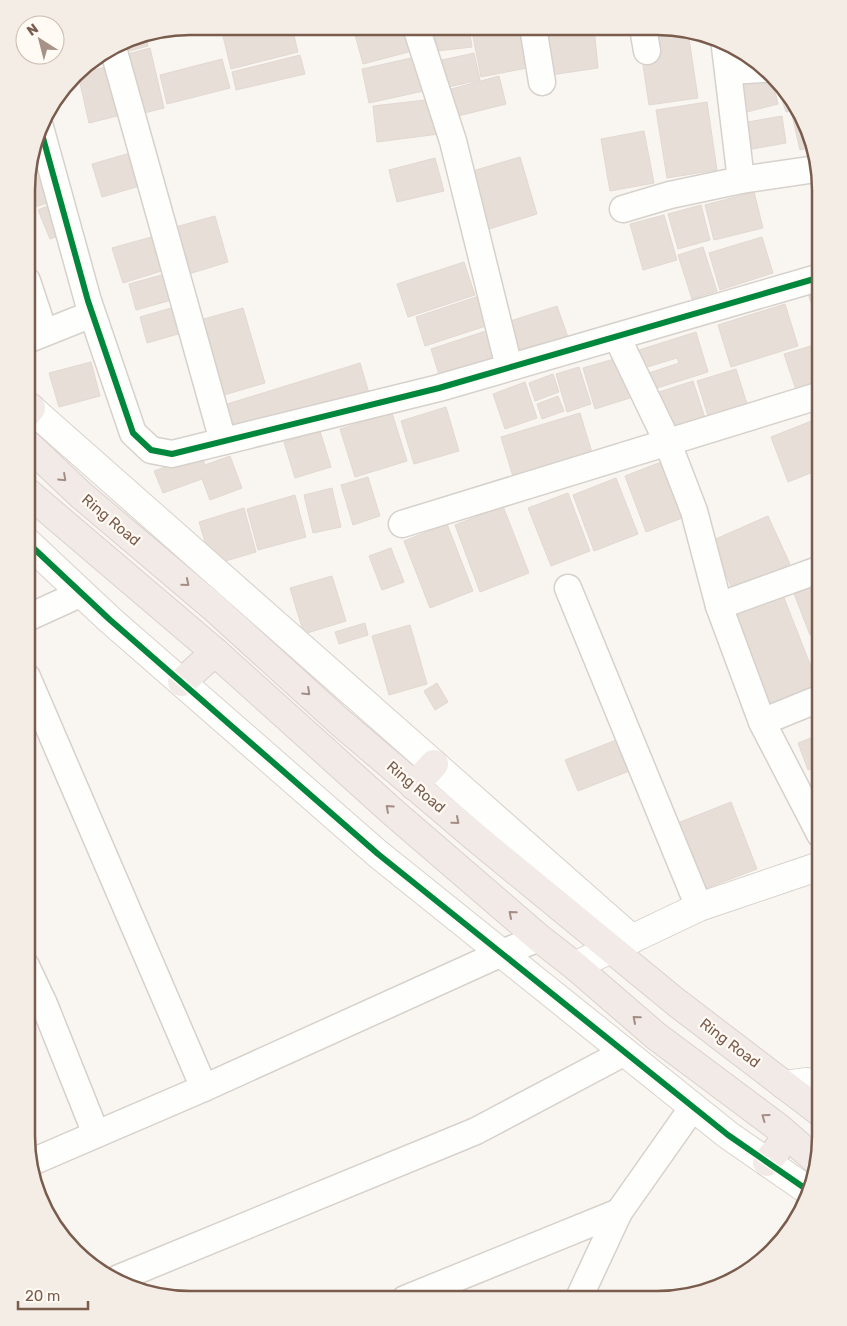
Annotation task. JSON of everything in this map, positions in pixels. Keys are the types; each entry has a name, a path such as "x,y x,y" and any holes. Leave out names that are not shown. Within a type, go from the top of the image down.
{"highway":[{"name":"Ring Road","path":"35,452 81,495 212,606 341,723 414,786 621,944 677,1003 812,1106"},
{"path":"35,499 214,652 388,808 539,938 656,1036 788,1136 811,1155"},
{"path":"182,682 214,652"},
{"path":"414,786 434,764"},
{"path":"767,1162 788,1136"}],"street":[{"path":"419,35 453,141 509,367"},
{"path":"534,35 542,82"},
{"path":"115,55 223,441"},
{"path":"740,180 727,59 747,64"},
{"path":"43,139 92,314 133,433 151,450 172,454 439,388 812,280"},
{"path":"623,210 670,195 740,180 810,170"},
{"path":"36,336 92,314"},
{"path":"617,337 667,441 694,510 719,606 762,722 812,819"},
{"path":"402,524 812,398"},
{"path":"35,414 434,764 621,944"},
{"path":"35,549 182,682 378,854 728,1135 803,1187"},
{"path":"719,606 812,572"},
{"path":"568,588 699,907"},
{"path":"35,614 82,593"},
{"path":"35,696 204,1088"},
{"path":"762,722 812,701"},
{"path":"574,966 699,907 812,869"},
{"path":"37,1160 204,1088 539,938"},
{"path":"35,1008 96,1134"},
{"path":"125,1276 476,1132 625,1052"},
{"path":"784,1085 812,1083"},
{"path":"582,1291 619,1212 693,1107"},
{"path":"424,1291 619,1212"}],"building":[{"path":"223,35 294,35 298,52 231,69"},
{"path":"355,35 412,35 416,50 363,64"},
{"path":"435,35 470,35 472,47 437,51"},
{"path":"473,35 526,35 532,67 481,77"},
{"path":"544,35 595,35 598,68 551,75"},
{"path":"638,35 677,36 689,38 698,98 649,105"},
{"path":"147,41 148,46 118,54 131,47"},
{"path":"150,48 164,108 132,116 117,57"},
{"path":"474,53 480,80 448,87 442,60"},
{"path":"300,55 305,74 236,90 232,72"},
{"path":"420,56 428,90 369,103 362,69"},
{"path":"222,59 230,88 167,104 160,75"},
{"path":"113,65 125,114 89,123 80,82 93,70"},
{"path":"499,76 506,104 458,116 451,89"},
{"path":"765,80 775,91 778,104 743,113 737,86"},
{"path":"434,99 439,134 377,142 373,106"},
{"path":"782,99 790,111 786,112"},
{"path":"707,102 717,170 667,178 656,110"},
{"path":"792,115 806,148 800,150"},
{"path":"782,116 786,143 752,149 748,122"},
{"path":"644,131 654,183 610,191 601,139"},
{"path":"141,150 150,183 102,197 92,164"},
{"path":"520,157 537,214 486,230 469,172"},
{"path":"435,158 444,191 397,202 389,170"},
{"path":"38,160 51,202 35,207"},
{"path":"754,192 763,228 714,240 705,205"},
{"path":"54,203 66,233 50,239 38,210"},
{"path":"701,205 710,240 678,249 668,214"},
{"path":"664,215 677,260 643,270 630,224"},
{"path":"215,216 228,262 182,276 168,229"},
{"path":"155,236 165,270 123,283 112,248"},
{"path":"762,237 773,273 720,290 709,253"},
{"path":"703,247 717,291 692,299 678,255"},
{"path":"464,262 475,295 408,317 397,284"},
{"path":"172,272 179,298 136,310 129,284"},
{"path":"812,293 812,305 808,294"},
{"path":"485,294 495,323 425,346 416,317"},
{"path":"785,304 798,346 731,367 718,325"},
{"path":"178,306 185,332 147,343 140,317"},
{"path":"557,306 569,340 512,359 501,324"},
{"path":"243,308 265,383 207,400 186,324"},
{"path":"492,329 502,360 441,381 431,349"},
{"path":"696,332 708,372 651,390 646,374 679,363 677,358 644,368 639,350"},
{"path":"812,346 812,392 798,396 784,354"},
{"path":"621,357 633,397 595,409 583,368"},
{"path":"91,362 100,396 59,407 49,373"},
{"path":"360,363 374,410 238,451 224,405"},
{"path":"579,367 591,404 567,412 556,374"},
{"path":"736,369 749,410 710,422 697,381"},
{"path":"553,374 559,392 535,401 529,383"},
{"path":"693,381 706,421 665,433 653,394"},
{"path":"525,382 537,418 505,429 493,394"},
{"path":"558,396 564,411 542,419 537,404"},
{"path":"446,407 459,451 414,464 401,421"},
{"path":"392,413 407,461 355,477 340,429"},
{"path":"580,413 593,456 514,480 501,437"},
{"path":"812,421 812,473 788,482 771,437"},
{"path":"320,431 331,467 295,478 284,442"},
{"path":"201,454 205,465 230,456 242,488 210,500 202,479 163,493 154,471"},
{"path":"669,459 690,515 646,532 625,476"},
{"path":"368,477 380,516 353,525 341,485"},
{"path":"616,478 638,534 594,551 573,495"},
{"path":"332,488 341,527 313,533 304,495"},
{"path":"568,493 590,551 551,566 528,508"},
{"path":"295,495 306,537 258,550 247,509"},
{"path":"503,506 529,573 480,592 455,525"},
{"path":"244,508 256,552 212,565 199,522"},
{"path":"768,516 790,564 733,591 711,541"},
{"path":"447,524 473,591 430,608 404,541"},
{"path":"391,548 404,582 382,590 369,556"},
{"path":"332,576 346,621 304,634 290,588"},
{"path":"812,584 812,634 810,635 793,591"},
{"path":"783,595 812,669 812,693 769,710 732,615"},
{"path":"365,623 368,635 339,644 335,632"},
{"path":"410,625 427,684 389,695 372,636"},
{"path":"437,683 448,702 435,710 424,691"},
{"path":"624,737 637,768 578,791 565,760"},
{"path":"812,738 812,768 808,770 798,743"},
{"path":"731,802 757,869 691,894 665,828"}],"cycle path":[{"path":"43,139 88,301 133,433 151,450 172,454 439,388 812,280"},
{"path":"35,550 109,619 378,854 728,1135 803,1187"}]}
